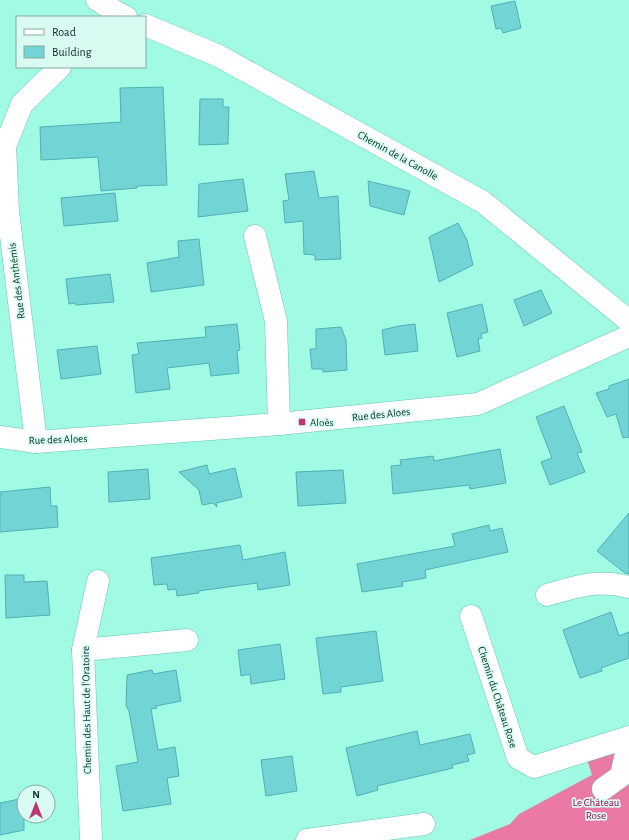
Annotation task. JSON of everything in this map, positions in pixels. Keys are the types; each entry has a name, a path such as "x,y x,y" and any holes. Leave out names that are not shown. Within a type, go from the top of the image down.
{"street":[{"path":"97,0 119,16"},
{"name":"Chemin de la Canolle","path":"146,25 219,56 483,202 629,321"},
{"name":"Rue des Anthémis","path":"36,442 8,211 5,146 22,104 59,68"},
{"path":"255,236 276,321 279,424"},
{"name":"Rue des Aloes","path":"0,437 36,442 279,424 478,404 629,336"},
{"name":"Chemin des Haut de l'Oratoire","path":"91,840 82,650 98,581"},
{"path":"547,595 586,584 612,583 629,587"},
{"name":"Chemin du Château Rose","path":"471,616 518,758 534,767 629,737"},
{"path":"82,650 187,640"},
{"path":"603,789 621,776 629,740"},
{"path":"307,840 424,824"}],"green space":[{"name":"Le Château Rose","path":"629,744 629,840 470,840 510,824 519,814 592,775 587,759"}],"building":[{"path":"515,1 521,28 503,33 501,28 496,29 491,6"},
{"path":"163,87 167,185 137,186 137,188 101,191 98,157 41,160 40,127 121,122 120,88"},
{"path":"200,99 223,99 223,107 229,107 228,144 199,145"},
{"path":"314,171 319,198 338,196 341,259 315,260 315,255 304,254 303,221 285,223 283,201 289,200 285,174"},
{"path":"243,179 248,211 198,217 199,184"},
{"path":"368,181 410,191 404,215 370,206"},
{"path":"115,193 118,221 64,226 61,198"},
{"path":"458,223 467,240 473,265 439,282 429,237"},
{"path":"199,239 204,285 151,292 147,263 179,257 178,241"},
{"path":"110,274 114,302 76,305 75,303 69,304 66,279"},
{"path":"541,290 552,313 524,326 514,300"},
{"path":"482,304 488,332 481,334 482,338 478,339 480,351 457,357 447,313"},
{"path":"237,324 240,350 237,351 239,373 211,376 209,363 167,368 170,389 136,393 132,355 139,354 137,343 206,337 205,327"},
{"path":"415,324 418,351 385,355 382,330"},
{"path":"341,327 346,340 347,370 323,372 323,369 312,369 310,349 316,349 316,329"},
{"path":"97,346 101,374 61,379 57,350"},
{"path":"629,379 629,437 623,438 616,414 607,417 596,393 609,389 609,386"},
{"path":"564,406 582,452 577,453 585,472 550,485 541,462 552,458 536,417"},
{"path":"500,449 506,483 470,489 469,485 393,494 391,466 401,465 400,460 433,456 434,461"},
{"path":"207,465 209,474 235,468 242,497 216,503 217,507 213,503 202,505 199,490 179,472"},
{"path":"148,469 150,499 109,502 108,472"},
{"path":"343,470 346,503 298,506 296,472"},
{"path":"50,487 51,506 57,506 58,527 0,532 0,492"},
{"path":"629,513 629,574 625,573 597,551"},
{"path":"489,525 490,531 502,528 508,552 425,570 426,578 402,582 403,586 362,592 357,564 455,546 452,534"},
{"path":"240,545 243,560 285,552 290,585 258,590 257,583 198,591 199,593 177,596 176,589 168,590 167,584 154,585 151,558"},
{"path":"5,575 24,575 24,582 47,581 50,615 6,618"},
{"path":"611,612 619,636 629,632 629,658 601,668 602,671 580,678 563,630"},
{"path":"376,631 383,681 341,687 341,692 323,694 316,638"},
{"path":"280,644 285,679 251,684 250,674 241,676 238,650"},
{"path":"152,670 153,674 176,670 181,701 156,706 157,708 151,709 158,750 175,747 179,776 167,778 171,804 123,811 116,766 138,762 129,711 126,706 127,675"},
{"path":"417,731 420,745 470,734 475,753 467,755 469,761 452,765 453,768 377,786 378,790 357,796 346,748"},
{"path":"292,756 297,791 266,796 261,760"},
{"path":"16,800 16,824 24,824 24,830 0,835 0,803"}],"place":[{"name":"Aloès","path":"302,422"}]}
